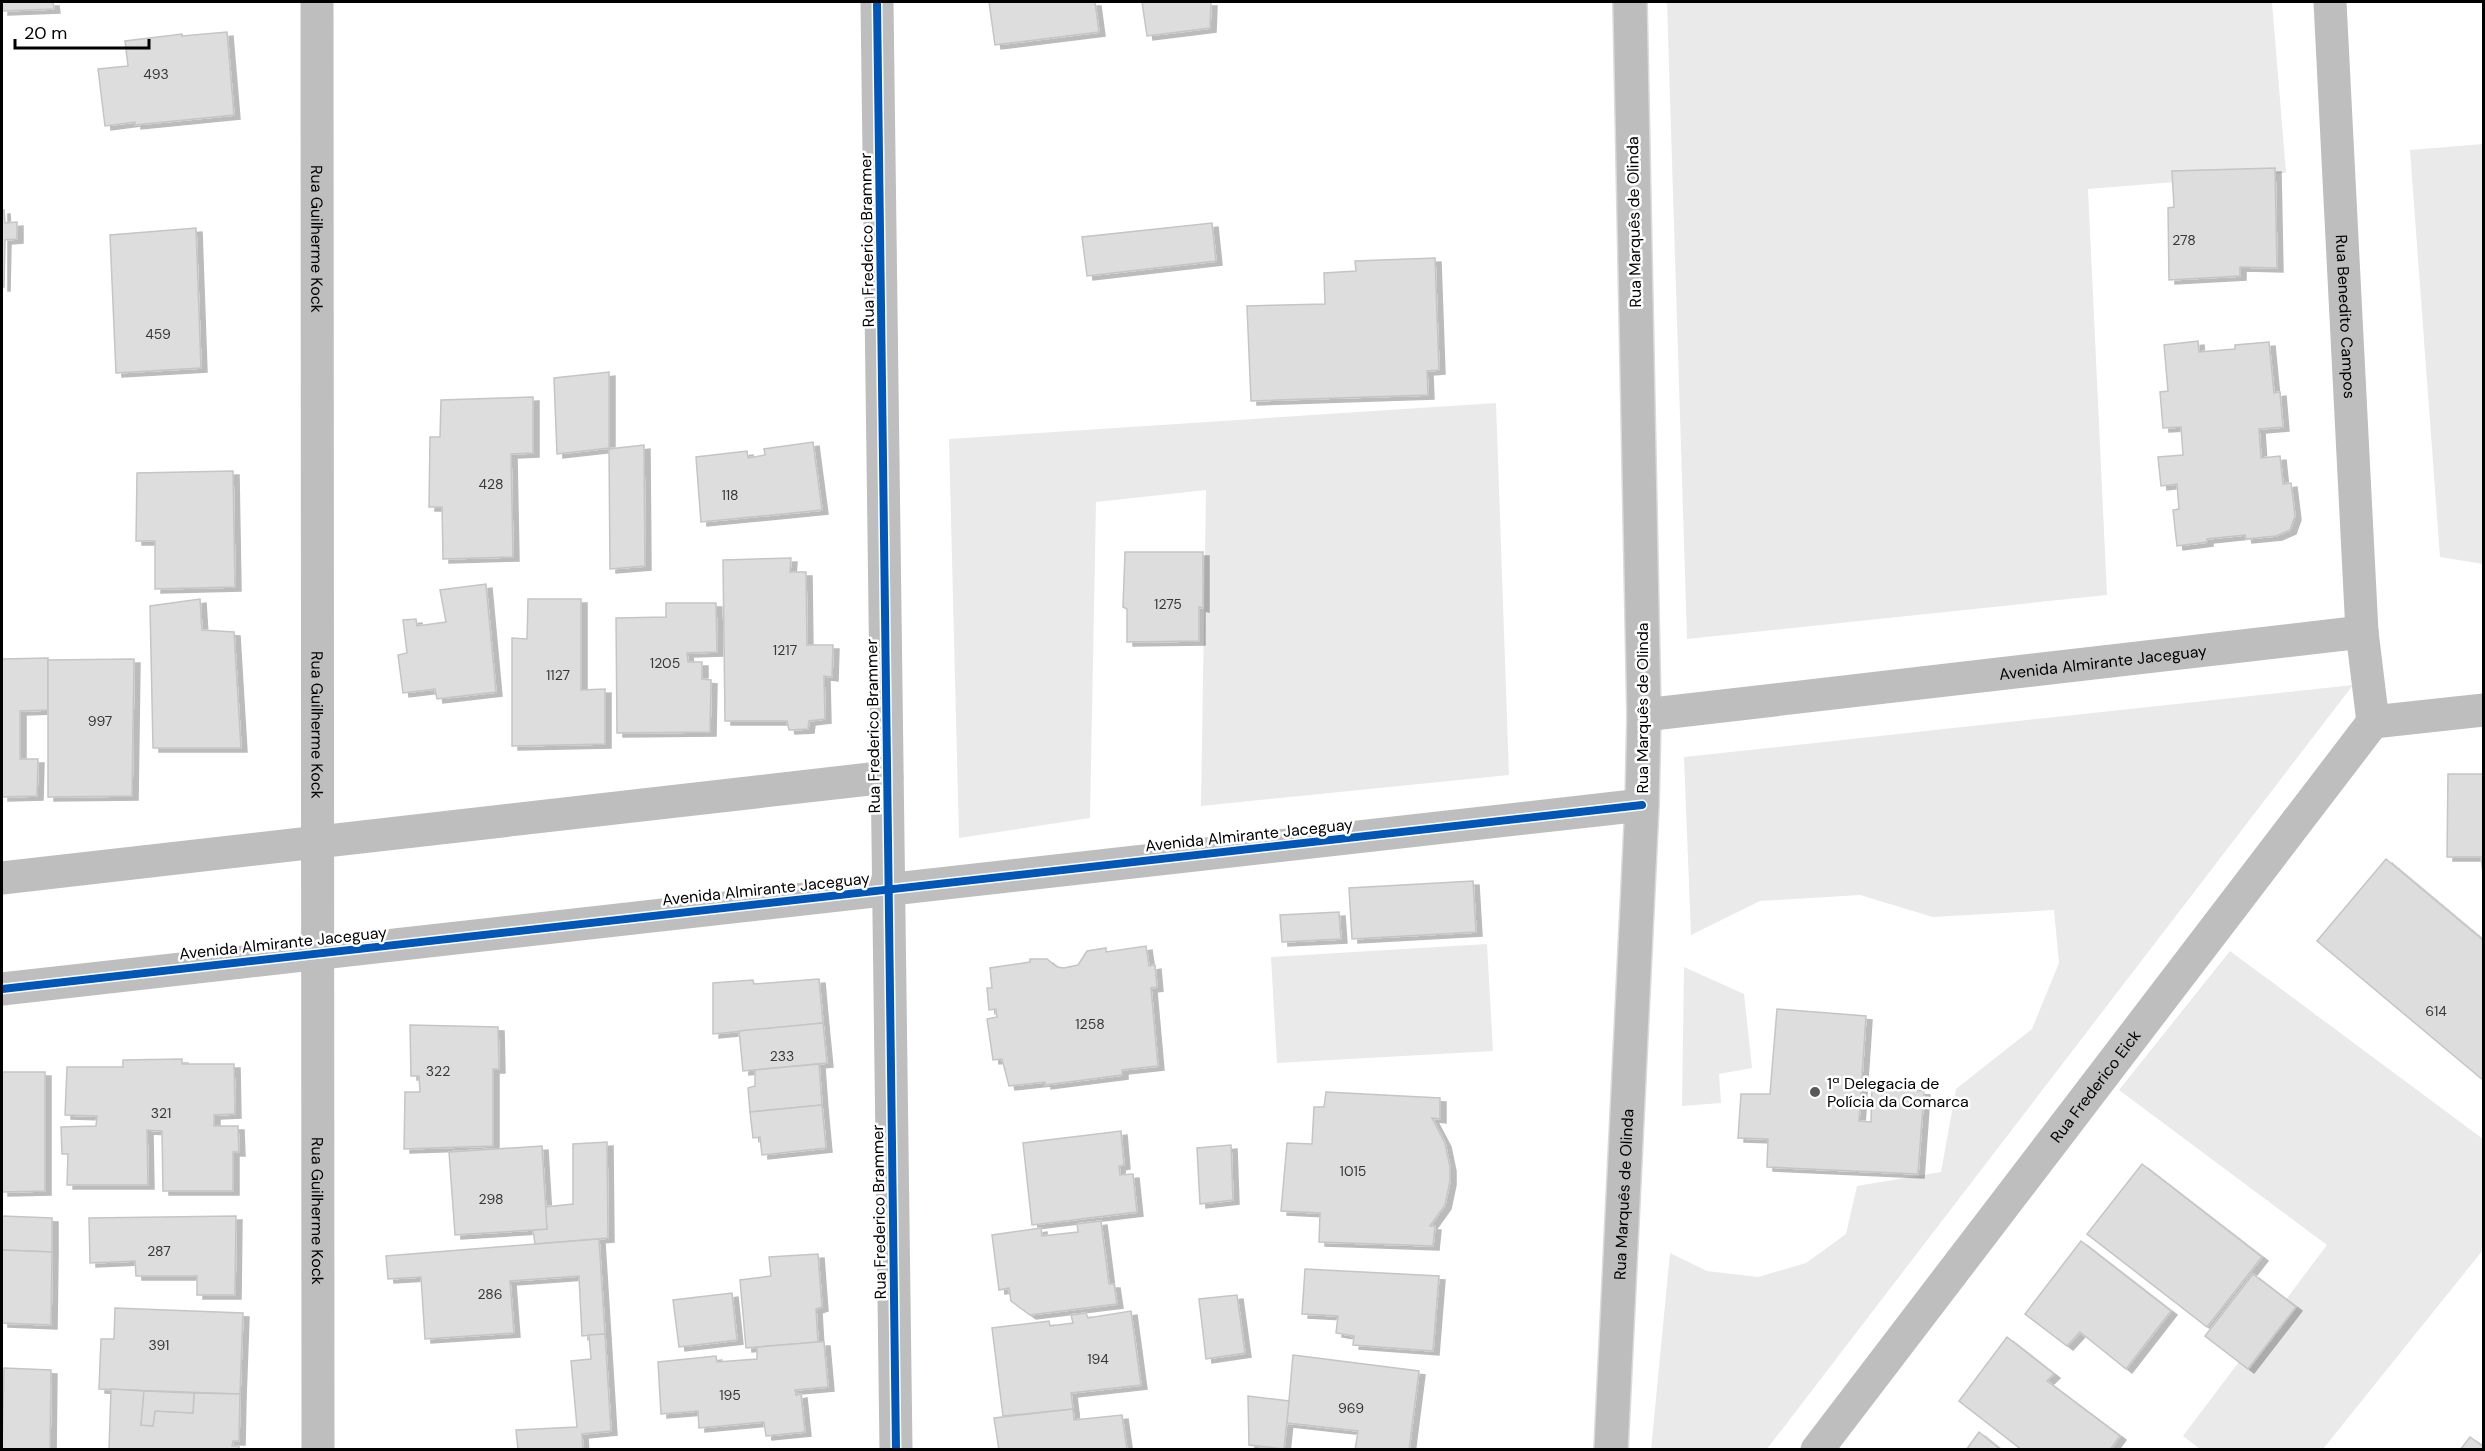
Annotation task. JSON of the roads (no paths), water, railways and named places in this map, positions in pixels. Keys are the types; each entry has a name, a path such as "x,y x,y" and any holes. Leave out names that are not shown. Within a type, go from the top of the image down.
{"main road":[{"name":"Rua Marquês de Olinda","path":"1611,1449 1642,805 1644,715 1630,2"}],"street":[{"name":"Rua Guilherme Kock","path":"317,2 318,1449"},
{"name":"Rua Frederico Brammer","path":"877,2 896,1449"},
{"name":"Rua Benedito Campos","path":"2330,2 2362,632"},
{"path":"2362,632 2373,722 2484,710"},
{"name":"Avenida Almirante Jaceguay","path":"1644,715 2362,632"},
{"name":"Rua Frederico Eick","path":"1817,1449 2373,722"},
{"path":"2,878 887,777"},
{"name":"Avenida Almirante Jaceguay","path":"2,989 1642,805"}],"place":[{"name":"1ª Delegacia de Polícia da Comarca","path":"1815,1092"}]}
